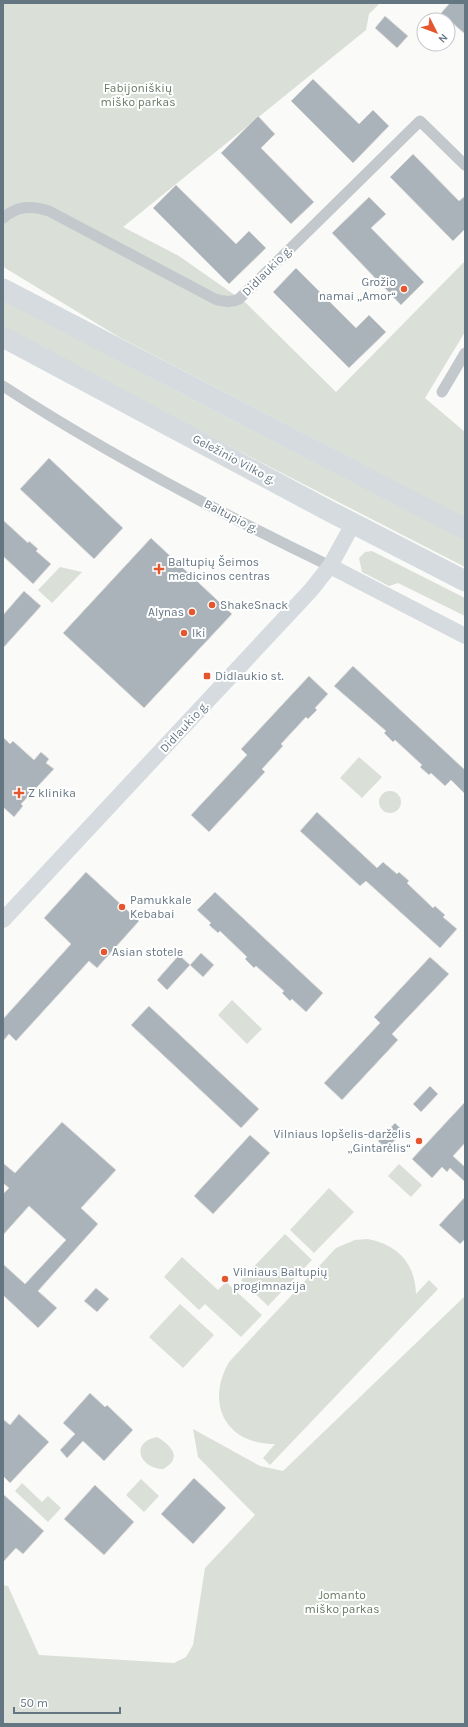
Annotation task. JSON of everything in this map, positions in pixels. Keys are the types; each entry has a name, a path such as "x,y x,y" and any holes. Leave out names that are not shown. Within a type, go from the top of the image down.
{"highway":[{"path":"3,289 465,529"},
{"name":"Geležinio Vilko g.","path":"3,337 353,524 465,580"}],"street":[{"name":"Didlaukio g.","path":"3,218 16,210 27,206 49,211 215,299 224,302 232,302 239,299 420,121 465,165"},
{"path":"442,392 465,354"},
{"name":"Baltupio g.","path":"3,386 74,430 179,490 465,636"},
{"name":"Didlaukio g.","path":"3,920 306,595 330,566 353,524"}],"green space":[{"name":"Fabijoniškių miško parkas","path":"3,3 380,3 369,14 366,30 123,227 179,256 246,303 336,392 465,261 465,332 425,398 465,432 465,518 119,337 5,268 3,265"},
{"path":"3,298 169,387 465,540 465,567 196,429 3,326"},
{"path":"372,551 465,598 465,616 398,583 389,586 362,572 359,558 365,552"},
{"path":"60,567 82,572 52,603 38,590"},
{"path":"359,757 382,777 362,798 340,778"},
{"path":"390,791 398,794 401,802 398,810 390,813 382,810 379,802 382,794"},
{"path":"232,1000 262,1029 247,1044 218,1015"},
{"path":"399,1164 422,1185 411,1197 388,1176"},
{"path":"329,1188 354,1212 314,1253 290,1230"},
{"path":"285,1234 312,1260 268,1306 241,1280"},
{"path":"368,1239 388,1246 403,1257 412,1273 416,1294 429,1280 438,1289 270,1465 263,1458 275,1444 258,1442 244,1437 233,1429 225,1419 220,1406 219,1393 222,1378 229,1362 336,1248 355,1240"},
{"path":"182,1257 218,1290 226,1282 262,1315 241,1337 205,1304 199,1310 164,1277"},
{"name":"Jomanto miško parkas","path":"465,1296 465,1724 3,1724 3,1585 8,1586 39,1655 174,1663 186,1657 193,1645 205,1568 255,1515 198,1457 193,1429 260,1466 283,1471"},
{"path":"180,1304 214,1335 183,1368 149,1337"},
{"path":"157,1437 171,1448 174,1456 173,1461 163,1469 155,1468 148,1464 143,1460 141,1454 143,1444"},
{"path":"141,1479 159,1496 144,1512 126,1495"},
{"path":"22,1483 42,1502 48,1496 61,1508 48,1522 15,1491"}],"building":[{"path":"450,3 465,3 465,34 456,26 456,12 442,12"},
{"path":"385,16 408,36 397,48 375,28"},
{"path":"313,79 359,124 373,110 389,126 353,163 291,101"},
{"path":"258,116 275,134 261,148 314,202 291,224 221,153"},
{"path":"413,154 459,201 465,196 465,229 453,241 390,177"},
{"path":"176,185 236,244 249,231 266,248 229,284 153,208"},
{"path":"369,197 386,214 371,228 424,282 401,305 332,233"},
{"path":"296,268 356,328 369,315 386,332 349,368 273,292"},
{"path":"49,458 123,528 94,559 20,489"},
{"path":"3,520 28,543 29,541 38,549 36,551 51,564 33,584 3,556"},
{"path":"151,538 232,614 144,708 63,633"},
{"path":"24,591 41,606 3,648 3,615"},
{"path":"353,666 465,770 465,794 451,780 445,786 431,773 429,775 420,767 422,765 395,740 393,742 384,733 386,731 334,686"},
{"path":"309,676 328,694 315,708 317,710 308,719 306,717 281,744 283,746 262,769 265,772 209,832 191,815 247,755 241,749"},
{"path":"3,737 10,744 13,741 34,760 41,752 49,759 46,763 54,769 21,804 23,806 14,817 3,807"},
{"path":"317,812 377,868 383,862 397,874 399,872 409,881 407,883 433,908 435,906 445,915 443,917 457,929 440,948 366,881 360,886 300,831"},
{"path":"86,872 139,921 97,968 89,961 16,1041 9,1034 3,1041 3,1019 71,944 44,918"},
{"path":"215,892 323,993 306,1012 292,999 290,1001 282,993 284,991 256,966 254,968 245,959 247,957 220,931 218,933 209,925 211,923 197,910"},
{"path":"201,953 214,965 203,977 190,965"},
{"path":"179,955 190,965 167,990 157,980"},
{"path":"430,957 449,974 392,1034 398,1040 342,1100 324,1083 380,1023 374,1017"},
{"path":"149,1006 259,1109 241,1128 131,1025"},
{"path":"430,1086 438,1094 421,1112 413,1104"},
{"path":"465,1102 465,1143 453,1156 465,1167 465,1182 450,1168 447,1172 442,1167 432,1178 412,1159"},
{"path":"62,1122 116,1170 81,1208 98,1224 38,1291 57,1308 38,1328 3,1295 3,1264 25,1284 66,1240 29,1206 3,1235 3,1194 9,1188 3,1183 3,1163 15,1173"},
{"path":"395,1123 403,1131 387,1149 378,1141"},
{"path":"250,1135 270,1153 213,1214 194,1196"},
{"path":"465,1197 465,1239 460,1244 439,1225"},
{"path":"96,1288 109,1299 97,1312 84,1301"},
{"path":"90,1393 105,1407 107,1405 133,1430 104,1461 83,1441 67,1458 60,1450 75,1434 63,1423"},
{"path":"19,1414 49,1442 10,1483 3,1476 3,1419 10,1425"},
{"path":"194,1478 226,1508 193,1544 161,1514"},
{"path":"95,1485 134,1522 104,1555 64,1519"},
{"path":"3,1494 44,1531 23,1554 16,1548 3,1562"}],"place":[{"name":"Grožio namai „Amor“","path":"404,289"},
{"name":"Baltupių Šeimos medicinos centras","path":"159,569"},
{"name":"ShakeSnack","path":"212,605"},
{"name":"Alynas","path":"192,612"},
{"name":"Iki","path":"184,633"},
{"name":"Didlaukio st.","path":"207,676"},
{"name":"Z klinika","path":"19,793"},
{"name":"Pamukkale Kebabai","path":"122,907"},
{"name":"Asian stotele","path":"104,952"},
{"name":"Vilniaus lopšelis-darželis „Gintarėlis“","path":"419,1141"},
{"name":"Vilniaus Baltupių progimnazija","path":"225,1279"}]}
